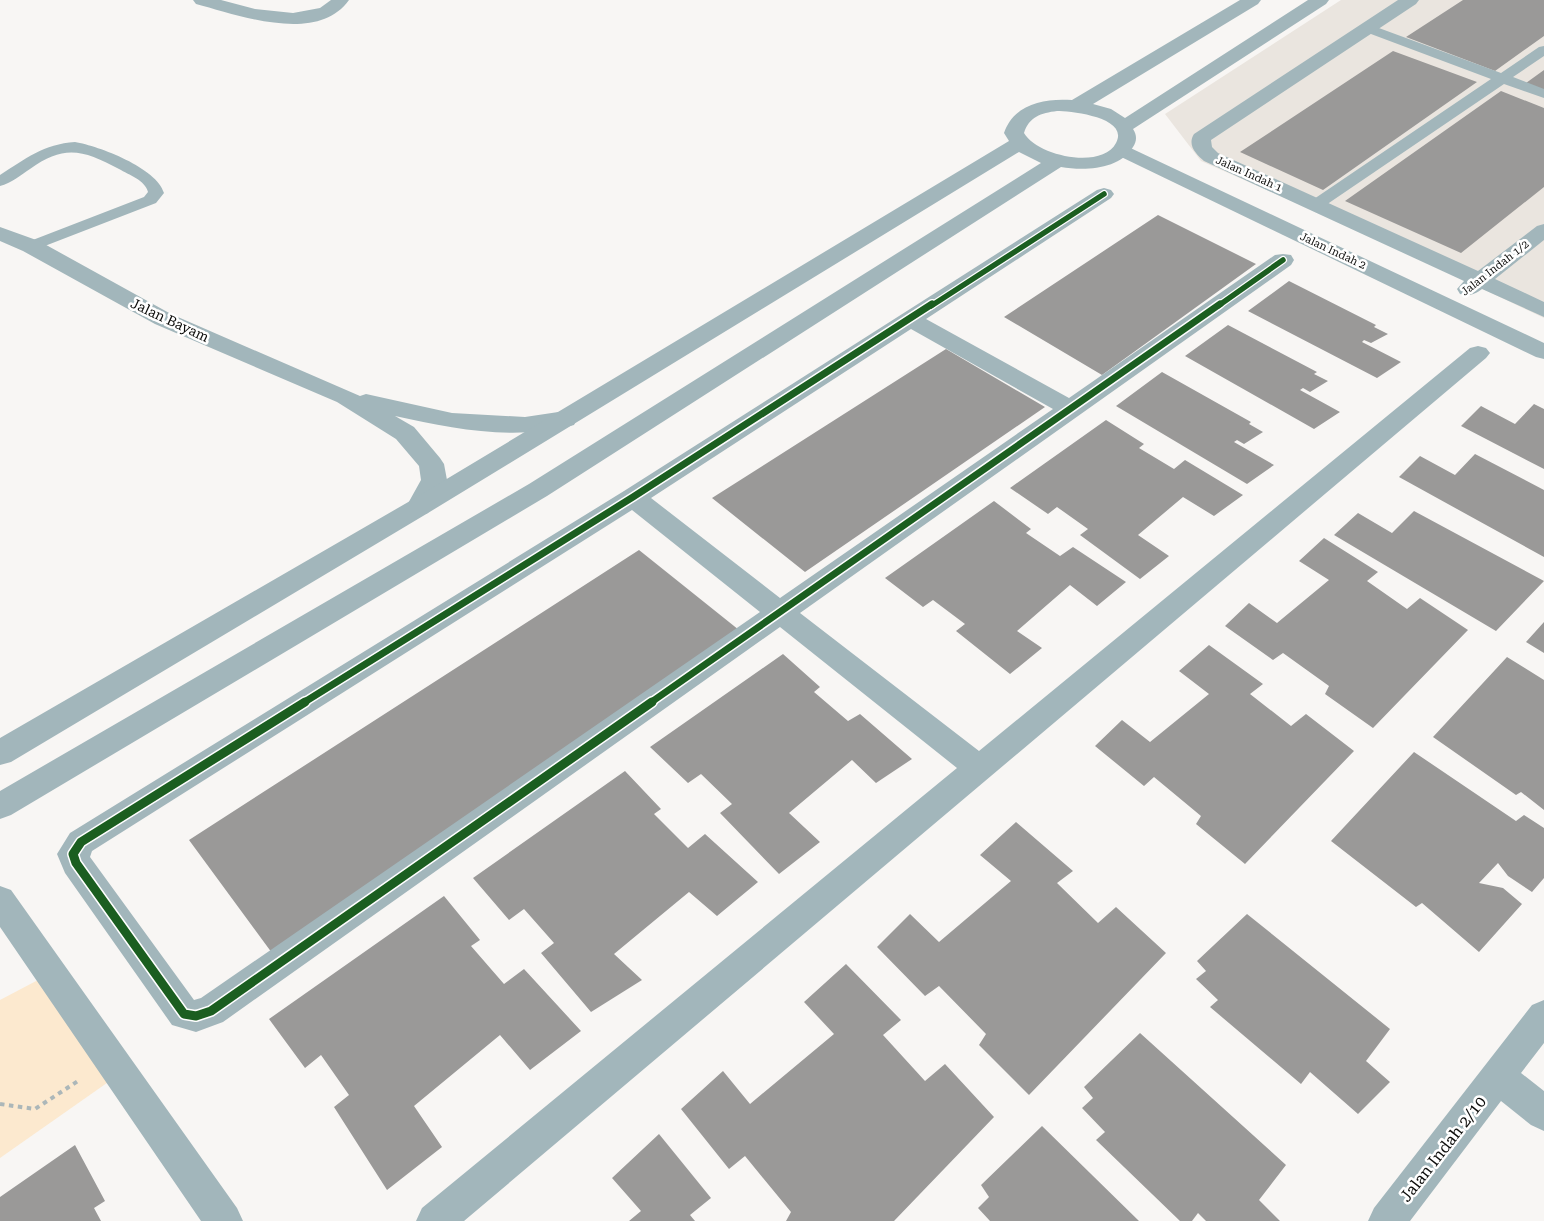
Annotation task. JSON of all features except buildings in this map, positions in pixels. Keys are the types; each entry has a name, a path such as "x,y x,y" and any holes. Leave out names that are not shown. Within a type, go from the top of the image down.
{"street":[{"path":"202,0 263,16 281,17 312,17 337,5 340,0"},
{"path":"1076,106 1252,0"},
{"path":"1123,127 1320,0"},
{"name":"Jalan Indah 1","path":"1410,0 1201,138 1202,148 1211,157 1317,204 1544,310"},
{"path":"1057,105 1076,106 1096,110 1112,117 1123,127 1127,134 1126,143 1122,150 1111,157 1095,162 1076,163 1058,161 1029,151 1020,144 1014,133 1016,123 1024,114 1039,108 1057,105"},
{"path":"0,753 419,507 1020,144"},
{"name":"Jalan Indah 2","path":"1122,150 1544,352"},
{"path":"0,806 538,490 1058,161"},
{"path":"1104,194 633,497 81,842 73,854 76,863 184,1014 196,1016 211,1011 1283,260"},
{"name":"Jalan Indah 1/2","path":"1447,305 1544,230"},
{"name":"Jalan Bayam","path":"0,233 31,246 163,319 345,397 405,433 431,464 434,480 419,507"},
{"path":"910,319 1071,409"},
{"path":"435,1221 1478,353"},
{"name":"Jalan Bayam","path":"345,397 452,420 525,425 565,419"},
{"path":"633,497 979,768"},
{"path":"0,900 224,1221"},
{"name":"Jalan Indah 2/10","path":"1387,1221 1544,1016"},
{"path":"1498,1077 1544,1112"}],"lane":[{"path":"1368,28 1544,94"},
{"path":"1317,204 1544,50"},
{"path":"0,181 39,156 69,146 84,147 103,154 155,186 156,193 150,200 31,246"}],"path":[{"path":"0,1104 35,1109 112,1059"}],"shaded area":[{"path":"1341,0 1544,0 1544,318 1376,238 1201,161 1165,114"},
{"path":"38,980 114,1078 0,1158 0,1000"}],"cycle path":[{"path":"1104,194 633,497 81,842 73,854 76,863 184,1014 196,1016 211,1011 1283,260"}]}
